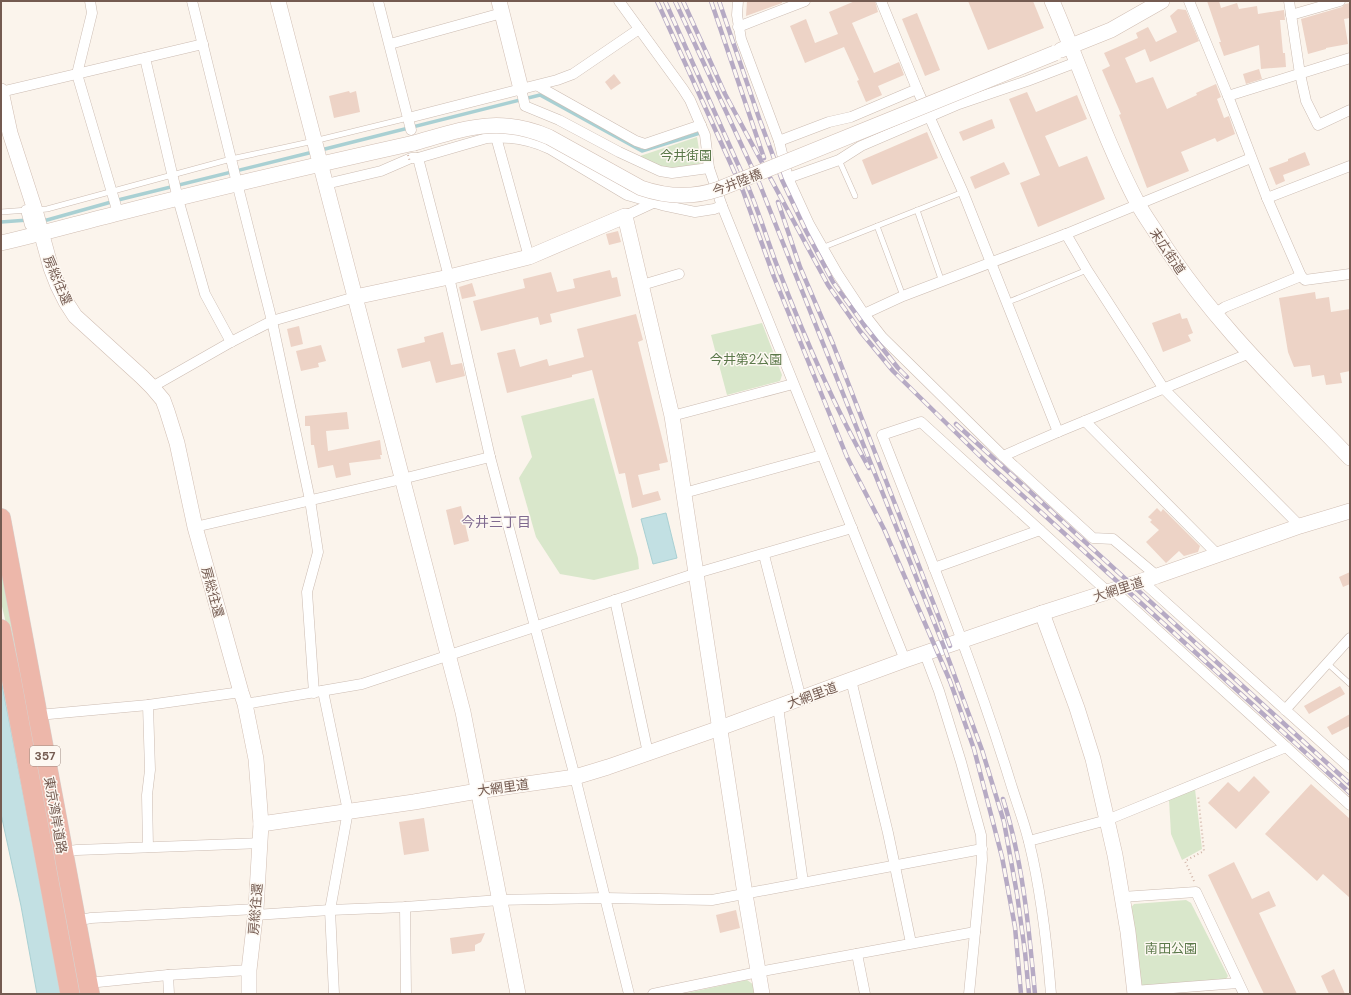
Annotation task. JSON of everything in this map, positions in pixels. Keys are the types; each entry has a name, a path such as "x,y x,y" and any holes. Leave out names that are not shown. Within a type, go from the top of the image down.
{"highway":[{"name":"東京湾岸道路","path":"1,518 75,921 89,989"},
{"name":"東京湾岸道路","path":"1,629 13,684 70,994"}],"street":[{"path":"90,1 92,13 77,74 118,213"},
{"path":"192,1 236,183 272,321 310,500 318,552 307,592 310,654 348,811 330,910 334,994"},
{"path":"278,1 464,718 518,994"},
{"path":"378,1 411,128 521,89 538,86 573,74 640,29"},
{"path":"619,1 683,89 690,100 701,125 705,135 709,168 722,206 905,660"},
{"path":"738,1 737,15 741,40 779,141 788,178 809,224 824,247 837,273 864,314 882,337 1003,456 1094,538 1113,539 1157,576"},
{"path":"738,28 805,1"},
{"path":"881,1 917,89 963,192 1058,432"},
{"name":"末広街道","path":"1052,1 1111,148 1138,205 1175,263 1214,314 1250,354 1350,458"},
{"name":"今井陸橋","path":"1,243 36,229 118,213 178,199 236,183 320,164 411,128 489,125 513,126 537,132 548,137 641,188 653,192 674,196 696,195 720,190 1111,30 1162,1"},
{"path":"1188,1 1228,96 1267,198 1301,276 1304,280 1350,274"},
{"path":"1289,1 1300,74 1306,101 1318,125 1350,110"},
{"path":"1291,15 1340,1"},
{"path":"390,44 500,7 525,106 559,120 619,152 660,171 683,175 709,168"},
{"path":"31,210 10,133 1,91 203,44"},
{"path":"145,58 172,176 205,294 232,342"},
{"path":"1228,96 1350,58"},
{"path":"788,178 959,104 1077,62"},
{"path":"538,86 628,137 645,144 701,125"},
{"path":"779,141 850,117 917,89"},
{"path":"559,120 579,110"},
{"path":"326,184 381,171 411,158 418,158 476,140 496,137 521,140 543,145 627,195 653,203 690,207 704,211 722,206"},
{"path":"496,137 529,257"},
{"path":"619,152 628,137"},
{"path":"418,158 449,277 490,457 574,777 628,994"},
{"path":"864,314 903,296 1066,234 1251,158"},
{"path":"1267,198 1348,168"},
{"path":"152,387 272,321 355,297 449,277 529,257 653,203"},
{"name":"房総往還","path":"31,210 50,268 66,302 75,316 152,387 163,400 177,443 195,527 243,698 256,759 261,824 256,912 249,970 249,994"},
{"path":"625,216 672,416 745,894 762,994"},
{"path":"1066,234 1087,270 1164,389 1300,526"},
{"path":"642,285 679,274"},
{"path":"1214,314 1225,307 1301,276"},
{"path":"1003,456 1250,354"},
{"path":"672,416 793,384"},
{"path":"1085,421 1218,555"},
{"path":"1051,994 1038,885 1029,841 996,736 962,641 882,435 921,422 1040,530 1350,805"},
{"path":"684,493 822,455"},
{"path":"195,527 490,457"},
{"name":"大網里道","path":"261,824 574,777 608,767 720,728 905,660 1042,613 1157,576 1300,526 1350,511"},
{"path":"38,715 318,692 362,684 448,657 535,626 697,573 764,555 852,528"},
{"path":"934,568 1040,530"},
{"path":"764,555 802,698"},
{"path":"1142,581 1350,768"},
{"path":"615,600 648,753"},
{"path":"1042,613 1077,708 1093,759 1115,854 1128,932 1134,992 1238,983"},
{"path":"1285,710 1350,638"},
{"path":"925,654 939,691 961,762 981,835 982,849 969,994"},
{"path":"851,680 911,943"},
{"path":"148,705 150,770 147,795 148,847"},
{"path":"778,707 803,882"},
{"path":"1029,841 1107,820 1286,747"},
{"path":"63,852 77,850 260,843"},
{"path":"75,921 91,918 405,907 500,900 605,898 712,900 982,849"},
{"path":"1122,897 1196,892 1244,994"},
{"path":"405,907 406,994"},
{"path":"653,994 758,972 975,932"},
{"path":"857,954 865,994"},
{"path":"89,989 168,975 249,970"},
{"path":"168,975 169,994"}],"lane":[{"path":"1,212 47,209 231,159 314,141 411,128"},
{"path":"842,155 855,196"},
{"path":"824,247 963,192"},
{"path":"917,210 942,282"},
{"path":"877,226 903,296"},
{"path":"1006,303 1087,270"},
{"path":"1327,663 1350,684"}],"path":[{"path":"1196,892 1196,886 1185,861 1204,851 1197,783"}],"green space":[{"name":"今井街園","path":"697,137 701,162 695,169 664,170 637,157"},
{"name":"今井第2公園","path":"762,323 782,375 780,381 727,395 711,335"},
{"path":"594,398 638,558 639,569 594,580 560,574 536,537 519,478 532,457 521,416"},
{"path":"1,553 81,994 75,994 17,671 1,602"},
{"path":"1195,789 1202,849 1182,860 1171,834 1169,800"},
{"name":"南田公園","path":"1186,900 1191,903 1228,976 1224,982 1146,987 1137,983 1129,910 1134,904"},
{"path":"747,980 754,985 755,994 682,994"}],"water":[{"path":"666,513 677,558 653,564 641,519"},
{"path":"1,679 61,994 37,994 21,906 1,814"}],"building":[{"path":"747,1 782,1 782,3 746,16"},
{"path":"855,1 875,1 878,12 852,23 874,73 899,62 904,75 878,86 882,95 866,102 857,81 859,80 844,47 805,63 790,26 806,19 815,43 838,34 829,12"},
{"path":"968,1 1033,1 1044,28 988,50"},
{"path":"1207,1 1219,1 1221,8 1237,3 1239,9 1257,6 1258,14 1284,10 1285,20 1280,20 1283,53 1285,53 1286,67 1261,69 1259,45 1224,56 1219,42 1221,42"},
{"path":"1350,3 1350,18 1344,19 1348,44 1326,48 1308,54 1301,19 1342,7 1345,4"},
{"path":"1178,9 1186,10 1199,41 1150,62 1145,49 1125,58 1136,83 1153,77 1167,109 1216,84 1221,97 1217,99 1224,118 1229,116 1235,134 1217,142 1215,138 1181,152 1189,171 1147,188 1119,115 1121,114 1102,70 1110,66 1104,53 1138,38 1136,33 1148,27 1156,42 1177,32 1170,16"},
{"path":"917,13 940,70 925,76 902,19"},
{"path":"1259,69 1262,79 1246,84 1243,74"},
{"path":"614,74 621,83 611,90 605,82"},
{"path":"349,91 350,93 356,91 360,112 334,118 329,96"},
{"path":"1027,92 1036,112 1077,95 1087,119 1045,136 1059,167 1087,156 1105,199 1038,227 1020,183 1040,175 1009,99"},
{"path":"992,119 995,128 963,141 959,132"},
{"path":"927,132 938,158 872,185 862,160"},
{"path":"1305,152 1310,165 1283,175 1285,181 1276,185 1269,168 1288,161 1288,159"},
{"path":"1004,162 1010,174 975,189 970,177"},
{"path":"618,231 621,242 609,245 606,234"},
{"path":"610,270 612,278 617,277 621,296 550,314 552,322 540,325 538,317 481,331 473,301 525,288 523,279 551,272 557,292 575,288 573,279"},
{"path":"472,283 476,296 462,299 459,287"},
{"path":"1315,292 1316,299 1329,297 1331,312 1350,309 1350,371 1340,373 1342,383 1326,385 1324,375 1312,377 1310,365 1294,367 1288,352 1279,298"},
{"path":"1180,313 1182,319 1187,318 1193,333 1188,335 1191,341 1163,352 1152,323"},
{"path":"636,314 643,340 638,342 668,462 659,464 660,470 638,475 643,495 658,491 661,500 632,508 625,473 619,474 592,370 572,375 572,377 507,393 497,353 515,349 520,367 547,359 549,366 584,357 577,329"},
{"path":"299,326 303,344 291,347 287,329"},
{"path":"443,332 451,365 462,363 465,376 436,383 430,361 402,368 397,349 425,342 424,337"},
{"path":"321,345 326,361 318,363 319,367 301,371 296,351"},
{"path":"347,412 349,429 326,431 328,451 380,440 382,455 380,455 381,459 349,463 351,475 336,478 333,465 318,468 314,445 311,445 310,426 305,426 305,416"},
{"path":"461,506 469,541 454,545 446,510"},
{"path":"1157,508 1161,512 1163,509 1200,546 1198,552 1184,556 1179,551 1166,563 1146,542 1159,530 1150,522 1152,520 1148,517"},
{"path":"1350,572 1350,584 1343,587 1339,577"},
{"path":"1340,686 1345,694 1309,714 1304,706"},
{"path":"1350,714 1350,726 1332,735 1327,727"},
{"path":"1254,776 1270,792 1236,829 1208,803 1228,782 1239,792"},
{"path":"1311,784 1350,819 1350,898 1323,874 1317,881 1265,834"},
{"path":"424,818 429,851 404,855 399,822"},
{"path":"1234,862 1252,899 1269,891 1276,906 1259,913 1297,994 1264,994 1253,971 1208,875"},
{"path":"736,910 740,928 720,933 716,915"},
{"path":"485,933 481,942 475,945 475,951 452,954 450,938"},
{"path":"1334,969 1345,994 1329,994 1321,976"}],"waterway":[{"path":"321,150 540,95 642,151 700,133"},
{"path":"42,220 47,220 122,199 313,152"},
{"path":"1,222 28,220"}],"railway":[{"path":"657,1 743,191 774,277 847,457 884,529 950,681 974,749 1002,857 1015,927 1021,994"},
{"path":"665,1 749,189 786,290 819,368 830,393 869,468"},
{"path":"675,1 760,185 944,647 982,750 1004,822 1017,894 1029,994"},
{"path":"683,1 725,94 828,285 860,331 893,371 988,464 1350,793"},
{"path":"711,1 764,158"},
{"path":"719,1 782,180 806,231 833,282 864,325 898,368 907,377"},
{"path":"778,202 800,267 833,344 950,646"},
{"path":"956,424 1350,784"},
{"path":"1003,799 1016,847 1020,871 1028,920 1035,994"}],"district":[{"name":"今井三丁目","path":"496,522"}]}
